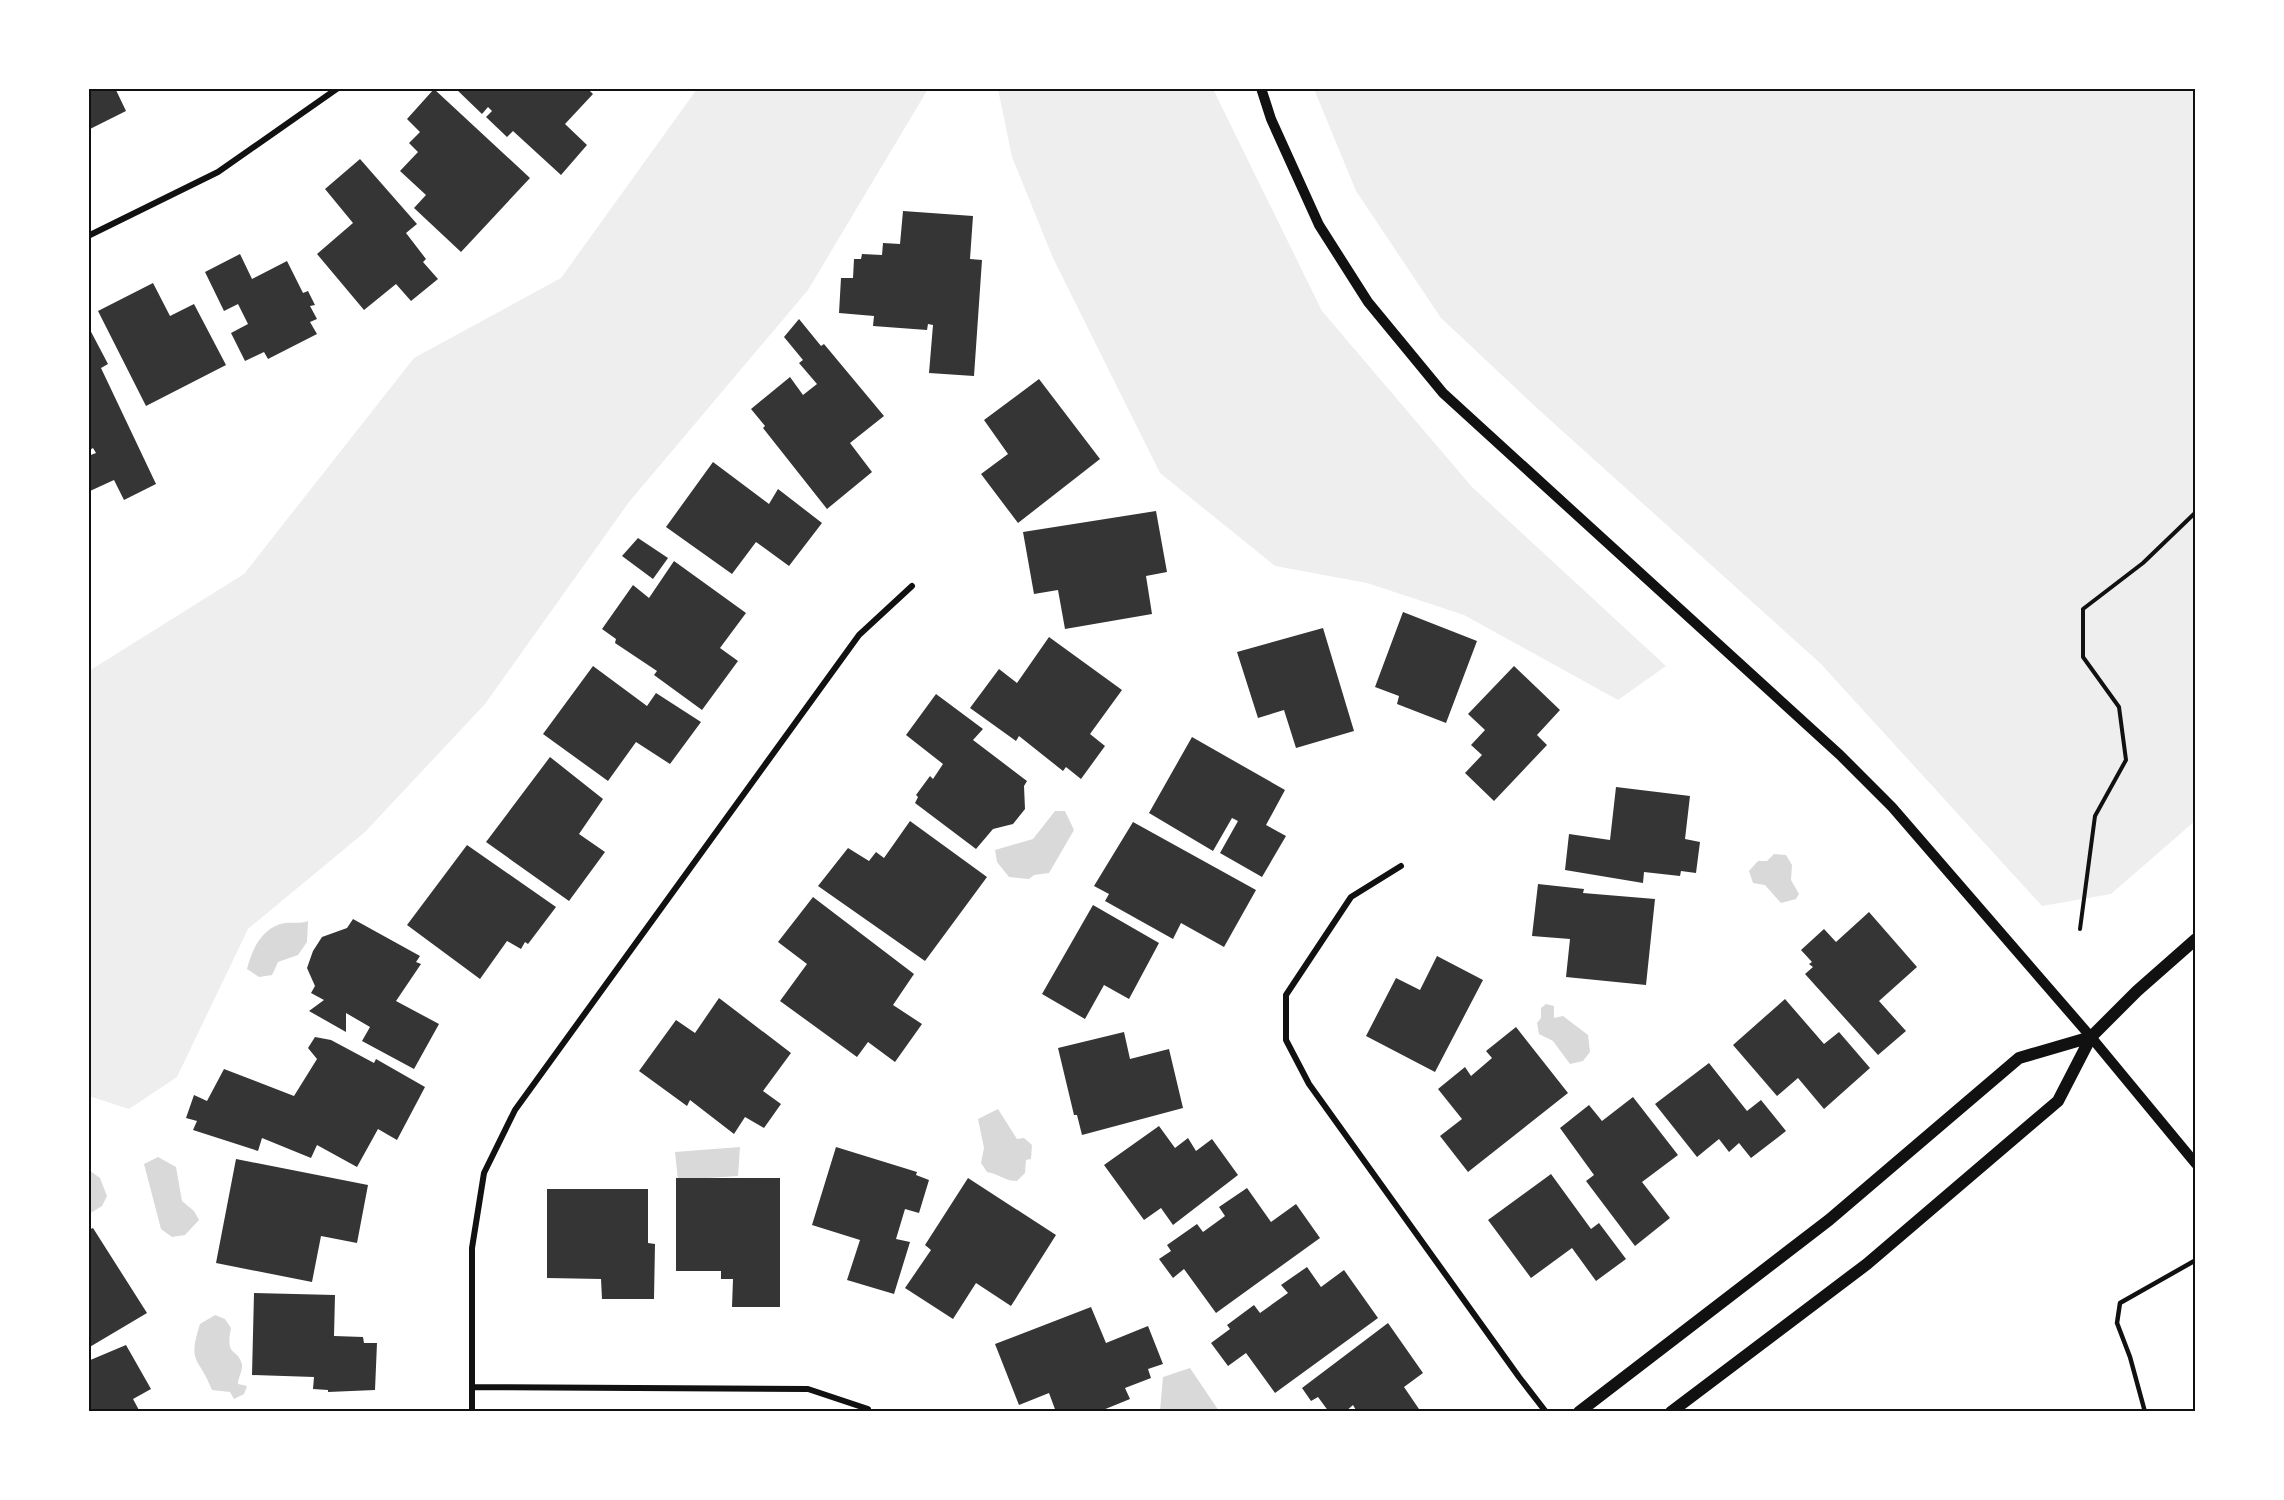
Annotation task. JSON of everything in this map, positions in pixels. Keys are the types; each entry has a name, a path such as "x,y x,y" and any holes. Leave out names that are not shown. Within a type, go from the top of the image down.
{"main road":[{"path":"1671,1412 1867,1264 2058,1101 2091,1037 2137,991 2196,939"},
{"path":"1579,1412 1829,1220 2019,1058 2091,1037"}],"street":[{"path":"88,236 218,172 338,88"},
{"path":"1261,88 1271,119 1319,225 1368,302 1443,393 1840,755 1892,807 2091,1037 2196,1164"},
{"path":"472,1412 472,1248 484,1173 515,1110 859,635 912,586"},
{"path":"1401,866 1351,897 1286,995 1286,1040 1309,1084 1546,1412"},
{"path":"472,1388 808,1389 868,1409"}],"lane":[{"path":"2145,1412 2130,1357 2117,1323 2120,1302 2196,1260"}],"path":[{"path":"2080,929 2095,816 2126,760 2119,707 2084,657 2083,609 2143,563 2196,512"}],"shaded area":[{"path":"697,89 928,89 808,290 629,502 485,704 365,832 248,929 177,1077 129,1109 89,1096 89,671 244,574 414,358 561,278"},
{"path":"998,89 1213,89 1322,311 1472,487 1666,666 1618,700 1464,615 1367,583 1275,566 1160,473 1053,258 1012,157"},
{"path":"1314,89 2195,89 2195,821 2111,894 2042,906 1820,663 1539,410 1441,318 1356,191"},
{"path":"1055,811 1065,811 1074,830 1049,873 1034,875 1029,879 1009,877 997,862 995,850 1033,839"},
{"path":"1774,854 1786,855 1792,865 1791,880 1799,894 1796,899 1781,903 1765,885 1753,883 1749,871 1758,861 1767,861"},
{"path":"308,921 307,942 298,955 278,962 272,975 259,977 247,969 259,940 270,929 285,923"},
{"path":"1546,1004 1554,1006 1554,1018 1563,1016 1588,1035 1590,1052 1583,1061 1570,1064 1553,1041 1539,1034 1537,1023 1541,1018 1541,1008"},
{"path":"998,1109 1017,1139 1024,1138 1032,1145 1031,1159 1026,1160 1025,1173 1017,1181 987,1172 981,1163 984,1148 978,1119"},
{"path":"740,1147 738,1176 678,1180 675,1152"},
{"path":"158,1157 176,1167 182,1201 194,1211 199,1220 185,1235 172,1237 161,1229 144,1164"},
{"path":"89,1170 100,1178 107,1196 102,1206 89,1214"},
{"path":"215,1315 225,1319 231,1328 229,1344 242,1364 238,1384 247,1386 244,1394 234,1399 230,1392 212,1390 196,1360 196,1337 200,1324"},
{"path":"1190,1368 1219,1411 1160,1411 1163,1377"}],"building":[{"path":"88,88 115,88 126,111 88,130"},
{"path":"455,88 587,88 593,94 565,124 587,145 561,175 513,131 507,137 486,117 492,111 488,107 482,114"},
{"path":"434,89 530,178 461,252 414,208 426,195 400,171 418,152 409,143 420,132 407,119"},
{"path":"360,159 417,224 406,233 426,259 423,262 438,279 411,301 396,284 364,310 317,254 353,223 325,189"},
{"path":"903,211 973,216 970,259 982,260 974,376 929,373 933,325 928,324 927,330 873,326 874,316 839,313 841,278 853,278 854,259 861,259 862,254 882,255 883,243 900,244"},
{"path":"240,254 252,279 287,261 303,293 308,291 315,305 310,306 317,319 310,322 317,334 268,359 264,352 245,361 231,333 248,324 238,304 224,311 205,272"},
{"path":"153,283 170,316 194,304 226,365 146,406 98,311"},
{"path":"799,319 821,346 824,344 884,416 850,443 872,472 827,509 763,428 765,426 751,409 790,377 803,395 817,384 799,363 803,360 784,337"},
{"path":"88,326 108,364 101,368 156,484 124,500 114,480 90,491 88,488 88,456 96,453 93,448 88,451"},
{"path":"1039,379 1100,459 1018,523 981,474 1008,454 984,420"},
{"path":"713,462 769,504 778,489 822,523 789,566 756,542 732,574 666,527"},
{"path":"1156,511 1167,572 1146,576 1152,614 1065,629 1058,590 1034,594 1023,532"},
{"path":"638,538 668,558 653,579 622,556"},
{"path":"674,561 746,613 720,648 738,661 702,710 654,675 657,671 615,643 616,639 602,629 633,585 649,598"},
{"path":"1403,612 1477,641 1446,723 1397,704 1399,696 1375,687"},
{"path":"1323,628 1354,731 1296,748 1284,710 1258,718 1237,652"},
{"path":"1049,637 1122,690 1090,734 1105,746 1081,779 1066,767 1063,771 1019,736 1016,741 970,708 999,669 1017,683"},
{"path":"593,666 647,706 656,693 701,722 670,764 636,742 608,781 543,734"},
{"path":"1514,666 1560,710 1537,735 1547,745 1494,801 1465,773 1482,755 1471,745 1485,730 1468,714"},
{"path":"936,694 983,729 973,740 1027,781 1024,786 1025,809 1013,824 993,829 976,849 915,803 918,797 916,795 930,776 933,779 943,764 906,735"},
{"path":"1192,737 1285,790 1266,825 1286,836 1262,877 1220,853 1238,821 1232,818 1213,851 1149,813"},
{"path":"550,757 603,799 579,834 605,852 569,901 486,842"},
{"path":"1616,787 1690,796 1685,839 1700,842 1696,873 1681,871 1680,876 1644,872 1643,883 1565,870 1569,834 1610,840"},
{"path":"910,821 987,877 925,961 818,886 848,848 869,861 876,852 884,858"},
{"path":"1133,822 1256,890 1224,947 1181,923 1173,939 1105,901 1109,894 1094,886"},
{"path":"467,845 556,907 528,944 525,942 521,949 507,941 480,979 407,925"},
{"path":"1538,884 1584,889 1583,893 1655,899 1646,985 1566,977 1570,939 1532,936"},
{"path":"813,897 914,974 893,1005 922,1024 895,1062 868,1042 857,1057 780,1001 807,964 778,942"},
{"path":"1093,905 1159,943 1129,999 1104,985 1085,1019 1042,994"},
{"path":"1869,912 1917,967 1879,1001 1906,1031 1878,1055 1805,974 1813,967 1809,964 1812,962 1801,950 1824,929 1836,942"},
{"path":"353,919 420,956 416,962 421,964 396,1001 439,1024 414,1069 362,1041 370,1027 346,1013 346,1032 309,1011 324,1000 311,993 315,986 307,968 313,951 322,937 347,928"},
{"path":"1437,956 1483,980 1435,1072 1366,1036 1396,978 1420,990"},
{"path":"719,998 791,1053 763,1091 781,1104 764,1128 745,1117 734,1134 690,1100 687,1106 639,1071 676,1020 695,1033"},
{"path":"1785,999 1824,1044 1839,1032 1870,1068 1824,1109 1798,1078 1777,1096 1733,1045"},
{"path":"1516,1027 1568,1093 1468,1172 1440,1136 1462,1119 1438,1089 1465,1067 1471,1076 1492,1058 1486,1051"},
{"path":"1124,1032 1130,1059 1169,1049 1183,1108 1082,1135 1077,1115 1074,1115 1058,1048"},
{"path":"315,1037 331,1040 374,1063 376,1059 425,1087 397,1140 378,1129 357,1167 317,1145 311,1158 262,1138 258,1151 193,1130 197,1121 186,1118 194,1095 207,1101 224,1069 294,1096 317,1059 308,1048"},
{"path":"1709,1063 1747,1111 1761,1100 1786,1131 1751,1158 1739,1143 1729,1152 1719,1139 1697,1157 1655,1104"},
{"path":"1633,1097 1678,1155 1642,1182 1670,1218 1635,1246 1586,1181 1594,1175 1560,1128 1589,1105 1602,1121"},
{"path":"1159,1126 1175,1148 1188,1138 1196,1151 1212,1139 1238,1175 1173,1225 1161,1208 1144,1220 1104,1165"},
{"path":"836,1147 917,1172 916,1175 929,1180 919,1213 905,1209 896,1239 910,1242 894,1294 847,1280 860,1240 812,1225"},
{"path":"236,1159 368,1185 357,1243 321,1236 312,1282 216,1263"},
{"path":"1551,1174 1591,1229 1599,1223 1626,1259 1596,1281 1572,1248 1531,1278 1488,1220"},
{"path":"676,1178 780,1178 780,1307 732,1307 733,1279 721,1279 721,1271 676,1271"},
{"path":"968,1178 1056,1235 1011,1306 976,1283 953,1319 905,1288 931,1250 925,1245"},
{"path":"1247,1188 1271,1222 1296,1204 1320,1238 1216,1313 1184,1269 1173,1278 1159,1259 1171,1251 1167,1245 1197,1224 1203,1232 1225,1216 1219,1207"},
{"path":"547,1189 648,1189 648,1243 655,1244 654,1299 602,1299 601,1279 547,1278"},
{"path":"93,1228 147,1313 88,1348 88,1230"},
{"path":"1307,1267 1321,1287 1344,1270 1378,1318 1275,1393 1246,1353 1228,1366 1211,1343 1230,1329 1227,1325 1254,1305 1260,1313 1288,1293 1281,1285"},
{"path":"254,1293 335,1295 334,1336 363,1337 364,1343 377,1343 375,1390 328,1392 328,1390 313,1389 314,1377 252,1375"},
{"path":"1091,1307 1106,1343 1148,1326 1163,1364 1148,1369 1151,1378 1125,1388 1130,1399 1098,1412 1056,1412 1049,1393 1019,1405 995,1344"},
{"path":"1388,1323 1423,1373 1404,1387 1421,1412 1357,1412 1353,1405 1345,1412 1329,1412 1318,1397 1311,1401 1302,1388"},
{"path":"126,1345 151,1389 133,1399 140,1412 88,1412 88,1361"}]}
